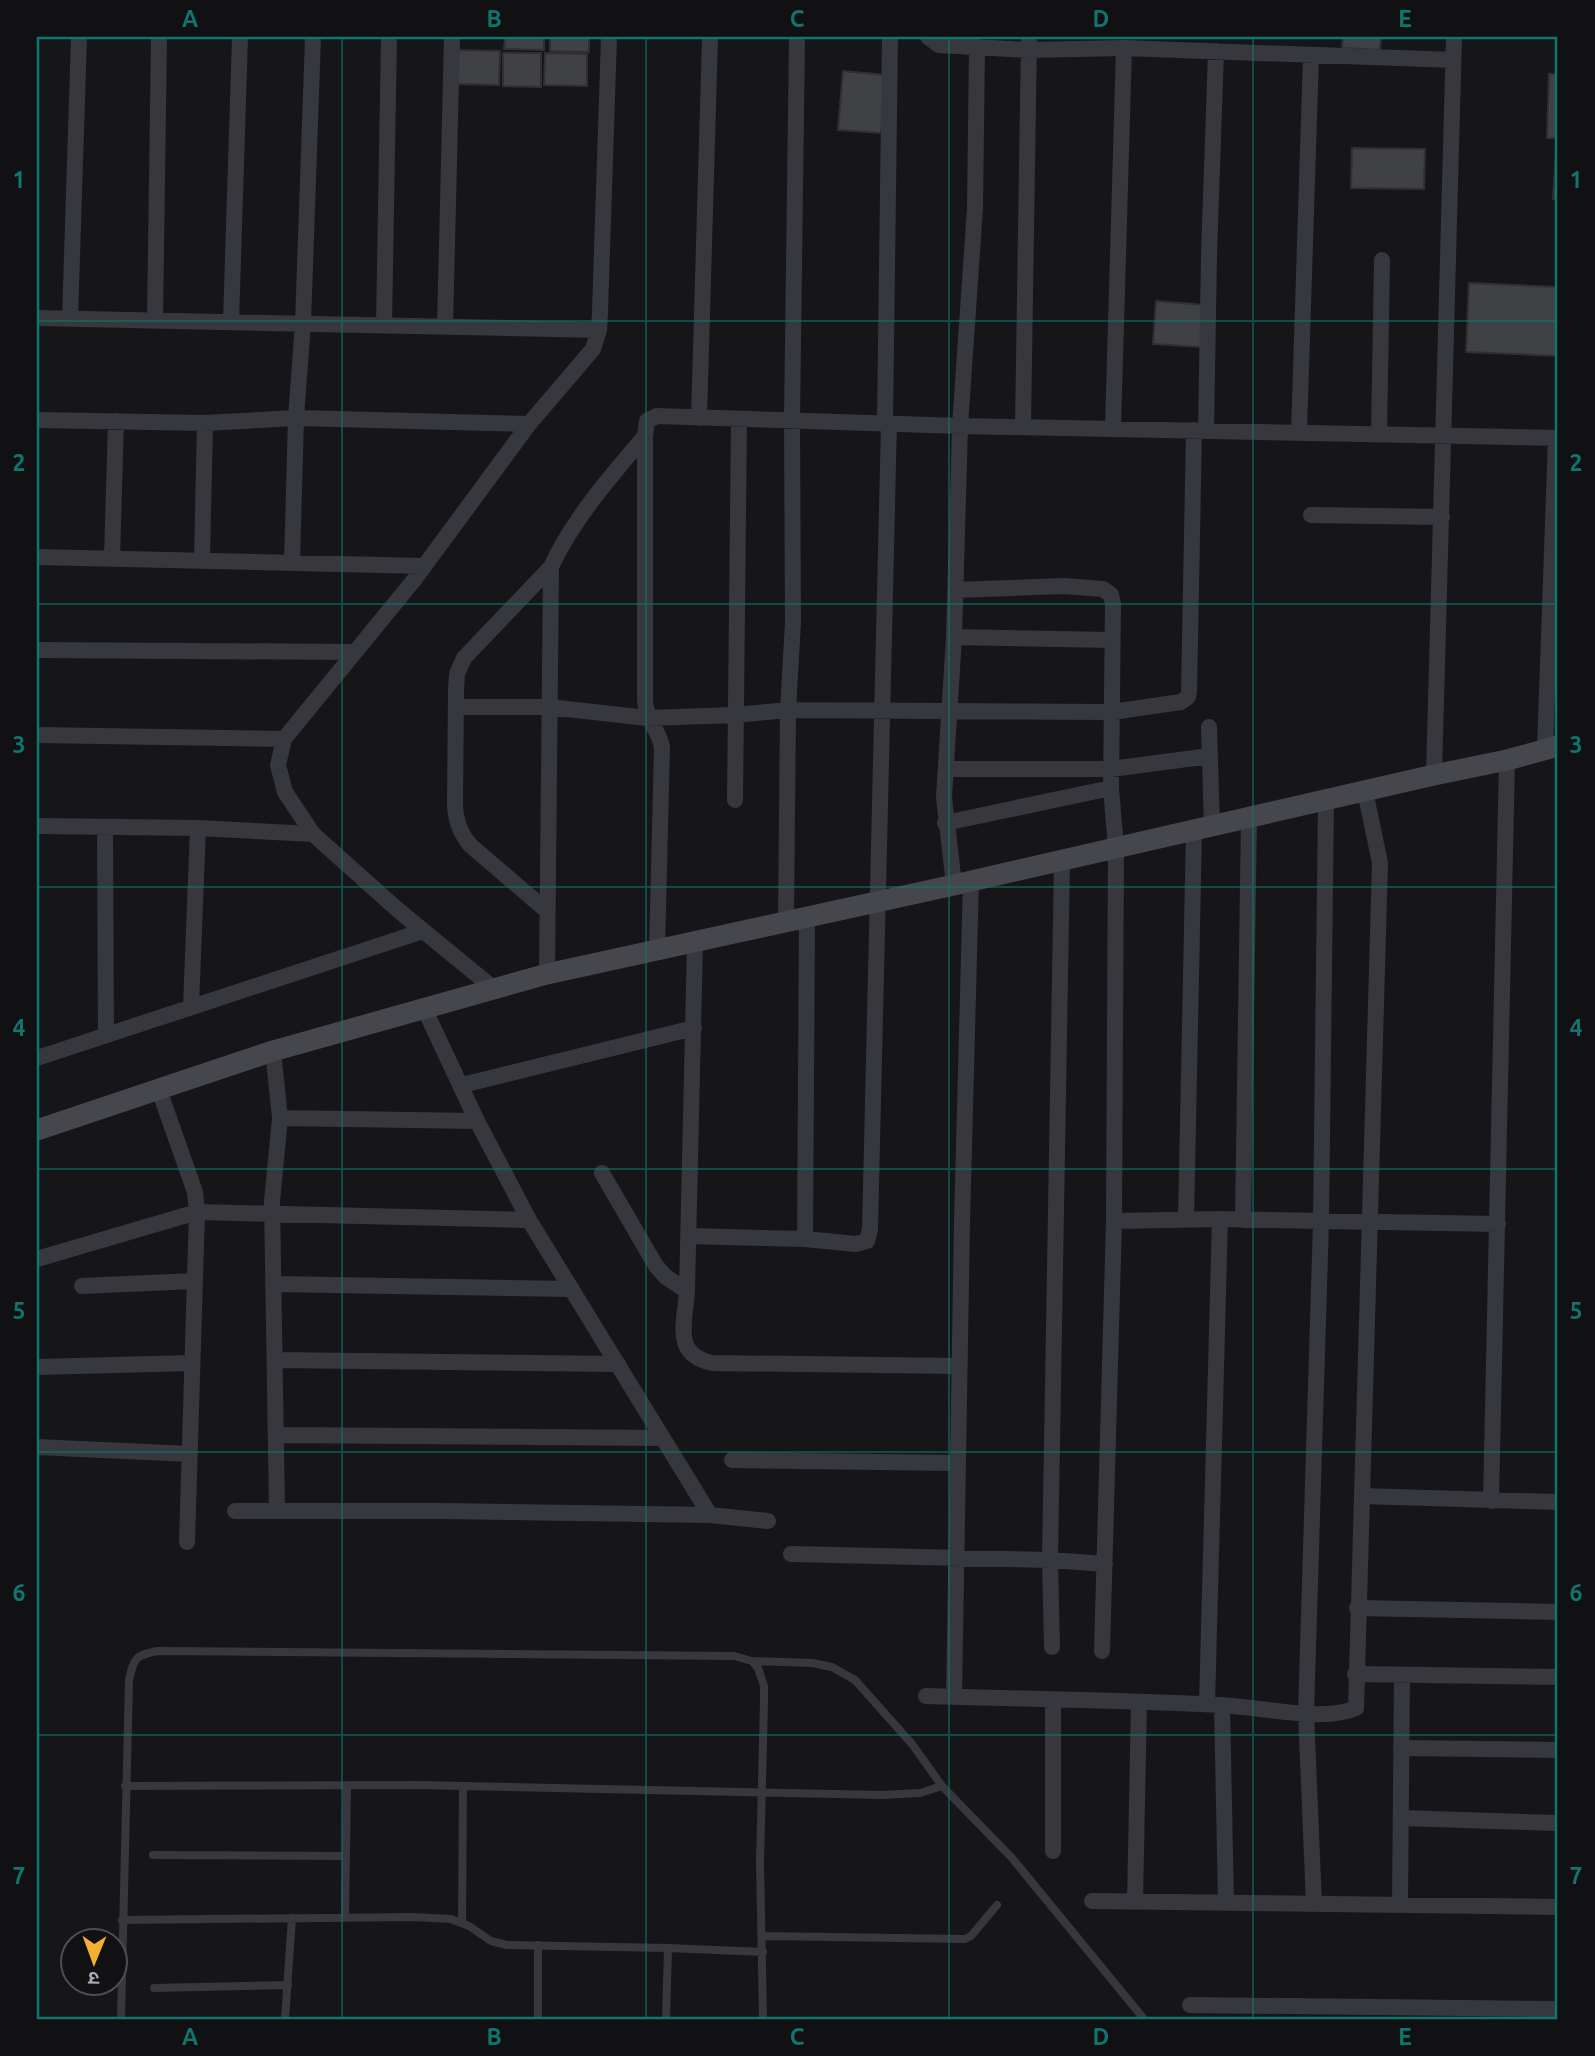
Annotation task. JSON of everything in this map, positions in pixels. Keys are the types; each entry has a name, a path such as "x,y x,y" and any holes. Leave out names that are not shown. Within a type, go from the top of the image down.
{"street":[{"path":"70,319 79,37"},
{"path":"155,320 159,37"},
{"path":"231,322 240,37"},
{"path":"292,562 313,37"},
{"path":"384,325 389,37"},
{"path":"444,326 452,37"},
{"path":"493,988 423,931 313,834 285,792 278,765 284,739 424,566 529,424 593,349 599,330 609,37"},
{"path":"699,418 710,37"},
{"path":"786,922 788,710 793,622 792,420 797,37"},
{"path":"689,1236 805,1239 856,1244 867,1241 870,1229 883,711 890,37"},
{"path":"928,37 939,45 977,47 1029,43 1121,44 1216,51 1453,60"},
{"path":"1434,775 1454,37"},
{"path":"1023,425 1029,43"},
{"path":"1113,427 1121,44"},
{"path":"954,1697 962,882 945,823 960,426 975,208 977,47"},
{"path":"457,707 549,707 647,718 788,710 1112,712 1181,702 1188,698 1216,51"},
{"path":"1299,432 1311,55"},
{"path":"1379,434 1382,260"},
{"path":"37,318 599,330"},
{"path":"37,1130 273,1051 547,974 786,922 1507,760 1551,748 1557,438 1023,425 960,426 657,416 647,421 644,677 647,718 659,733 663,747 657,950"},
{"path":"37,420 205,423 296,418 529,424"},
{"path":"734,800 739,419"},
{"path":"112,559 116,421"},
{"path":"202,561 205,423"},
{"path":"547,911 470,845 460,833 455,805 457,674 464,658 551,567 558,551 587,509 645,436"},
{"path":"1311,515 1442,517"},
{"path":"37,557 424,566"},
{"path":"547,974 551,567"},
{"path":"955,590 1064,586 1103,589 1111,594 1113,604 1111,788 1116,848 1114,1221 1102,1651"},
{"path":"954,637 1112,640"},
{"path":"37,650 355,652"},
{"path":"1186,1220 1203,828 1210,756 1209,727"},
{"path":"37,735 284,739"},
{"path":"946,769 1111,769 1210,756"},
{"path":"1491,1501 1507,760"},
{"path":"945,823 1111,788"},
{"path":"926,1696 1214,1704 1306,1713 1344,1714 1356,1708 1380,863 1365,791"},
{"path":"1314,1904 1306,1713 1321,1222 1326,800"},
{"path":"1242,1220 1249,817"},
{"path":"37,826 198,828 313,834"},
{"path":"105,827 106,1035"},
{"path":"191,1006 198,828"},
{"path":"1052,1647 1051,1560 1062,860"},
{"path":"805,1239 807,917"},
{"path":"37,1058 423,931"},
{"path":"695,942 689,1236 684,1337 687,1350 698,1360 712,1363 959,1366"},
{"path":"424,1008 477,1121 529,1220 709,1515"},
{"path":"462,1085 694,1028"},
{"path":"273,1051 280,1118 272,1201 277,1511"},
{"path":"159,1090 195,1192 198,1212 187,1542"},
{"path":"280,1118 477,1121"},
{"path":"602,1173 656,1266 687,1292"},
{"path":"37,1259 198,1212 529,1220"},
{"path":"1114,1221 1220,1219 1498,1224"},
{"path":"1220,1219 1214,1704 1226,1903"},
{"path":"82,1286 194,1281"},
{"path":"273,1284 572,1289"},
{"path":"275,1360 618,1364"},
{"path":"37,1367 192,1363"},
{"path":"276,1435 663,1438"},
{"path":"37,1447 189,1454"},
{"path":"732,1460 957,1463"},
{"path":"1362,1496 1558,1502"},
{"path":"235,1511 709,1515 768,1521"},
{"path":"791,1554 1051,1560 1105,1564"},
{"path":"1357,1608 1558,1612"},
{"path":"1355,1674 1558,1677"},
{"path":"1400,1905 1402,1675"},
{"path":"1053,1700 1053,1851"},
{"path":"1135,1902 1139,1702"},
{"path":"1401,1748 1558,1749"},
{"path":"1401,1818 1558,1823"},
{"path":"1092,1901 1558,1907"},
{"path":"1190,2005 1558,2009"}],"lane":[{"path":"121,2019 129,1680 133,1661 141,1654 158,1651 734,1656 752,1661 812,1663 832,1668 855,1680 912,1744 942,1786 1012,1857 1144,2019"},
{"path":"752,1661 758,1668 764,1686 760,1862 763,2019"},
{"path":"125,1786 463,1786 905,1795 942,1786"},
{"path":"345,1917 347,1786"},
{"path":"462,1923 463,1786"},
{"path":"153,1855 346,1856"},
{"path":"763,1936 965,1939 971,1936 997,1905"},
{"path":"122,1920 426,1917 452,1919 491,1941 507,1945 763,1952"},
{"path":"285,2019 292,1918"},
{"path":"538,1945 538,2019"},
{"path":"666,2019 668,1948"},
{"path":"154,1988 288,1985"}],"building":[{"path":"505,37 544,37 544,50 504,49"},
{"path":"550,37 589,37 589,52 550,51"},
{"path":"1343,37 1381,37 1380,50 1342,48"},
{"path":"457,50 500,51 499,85 457,84"},
{"path":"503,53 541,53 541,87 503,86"},
{"path":"545,53 587,54 587,86 544,85"},
{"path":"843,71 886,75 881,133 838,130"},
{"path":"1549,74 1558,74 1558,138 1547,138"},
{"path":"1352,148 1425,149 1424,189 1351,188"},
{"path":"1556,152 1558,199 1553,199"},
{"path":"1469,283 1558,287 1558,356 1466,352"},
{"path":"1156,301 1204,305 1201,347 1153,344"}]}
